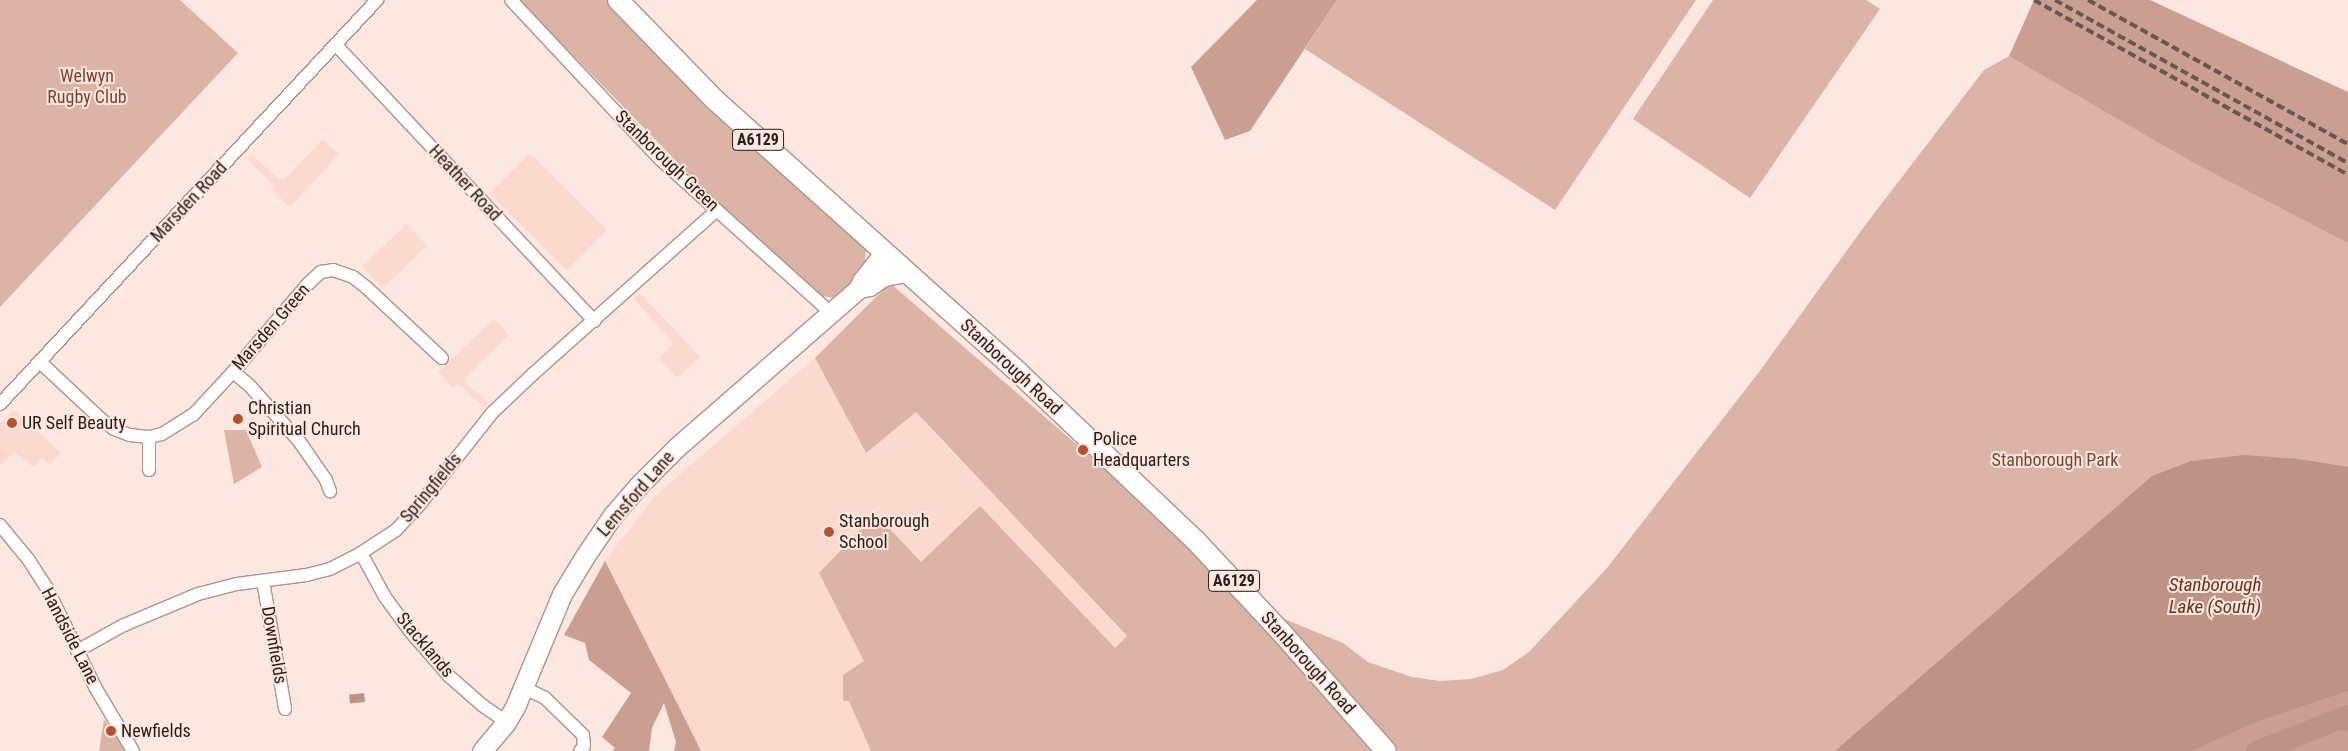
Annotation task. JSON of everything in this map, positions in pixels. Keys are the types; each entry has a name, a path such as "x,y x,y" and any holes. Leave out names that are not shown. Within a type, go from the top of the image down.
{"main road":[{"name":"Stanborough Road","path":"618,0 715,100 1020,374 1188,533 1282,633 1386,751"}],"street":[{"name":"Marsden Road","path":"0,404 377,0"},
{"name":"Stanborough Green","path":"511,0 660,159 831,313"},
{"name":"Heather Road","path":"336,45 594,321"},
{"name":"Springfields","path":"77,651 167,605 198,594 237,584 306,575 330,569 361,554 396,530 420,504 494,412 533,374 717,210"},
{"name":"Lemsford Lane","path":"482,751 506,722 524,688 562,594 613,515 638,486 677,447 859,288 862,281 884,253"},
{"name":"Marsden Green","path":"149,437 176,427 193,415 233,372 308,284 322,272 334,270 353,277 442,358"},
{"name":"Lemsford Lane","path":"859,288 869,286 884,276 906,272"},
{"path":"40,362 102,420 130,435 149,437 150,470"},
{"path":"233,372 255,391 299,441 326,480 330,491"},
{"name":"Handside Lane","path":"0,525 23,553 47,588 77,651 134,751"},
{"name":"Stacklands","path":"361,554 385,596 410,631 449,676 482,705 506,722"},
{"name":"Downfields","path":"263,581 285,709"},
{"path":"524,688 545,698 583,735 584,746 580,751"}],"shaded area":[{"path":"1257,0 1337,0 1250,131 1225,140 1191,67"},
{"path":"2034,0 2150,0 2348,92 2348,243 2194,163 2009,56"},
{"path":"323,139 339,154 290,207 274,192 276,190 274,185 248,159 252,155 279,179 284,180"},
{"path":"530,153 607,230 567,270 490,193"},
{"path":"406,224 427,246 383,288 362,266"},
{"path":"640,293 700,357 677,378 659,358 674,344 634,299"},
{"path":"494,319 509,335 465,378 467,384 488,403 485,408 461,386 457,385 453,388 438,372"},
{"name":"Stanborough School","path":"815,358 865,453 916,412 948,448 1004,504 1173,688 1048,751 701,751 605,561 655,496"},
{"path":"14,410 61,453 50,465 42,458 33,467 14,451 0,466 0,423"},
{"path":"605,561 701,751 674,751 676,742 664,703 652,728 649,751 613,751 615,748 602,737 631,693 589,660 585,643 564,635"},
{"path":"2348,691 2348,751 2192,751 2254,723"}],"green space":[{"name":"Welwyn Rugby Club","path":"0,0 180,0 238,53 0,307"},
{"path":"519,0 610,0 866,250 864,267 842,293 835,298 821,296 722,208"},
{"path":"1337,0 1696,0 1555,210 1305,49"},
{"path":"1713,0 1866,0 1880,9 1750,198 1633,119"},
{"name":"Stanborough Park","path":"2009,56 2348,188 2348,751 871,751 849,701 843,701 843,675 864,661 819,573 876,514 921,562 980,506 1115,648 1127,636 916,412 866,453 815,358 890,283 1186,539 1245,603 1343,643 1368,662 1412,677 1440,681 1471,679 1503,670 1529,652 1607,568 1759,372 1866,224 1984,70"},
{"path":"224,430 246,430 262,467 234,484"},
{"path":"104,719 125,751 99,751"}],"water":[{"name":"Stanborough Lake (South)","path":"2244,455 2299,459 2348,467 2348,691 2254,723 2192,751 1835,751 2152,476 2191,461"},
{"path":"364,693 365,702 350,704 349,695"}],"waterway":[{"path":"2256,751 2348,715"},
{"path":"2324,724 2348,729"}],"railway":[{"path":"2034,0 2348,175"},
{"path":"2055,0 2348,163"},
{"path":"2088,0 2348,144"}],"place":[{"name":"Christian Spiritual Church","path":"238,419"},
{"name":"UR Self Beauty","path":"12,423"},
{"name":"Police Headquarters","path":"1083,450"},
{"name":"Stanborough School","path":"829,532"},
{"name":"Newfields","path":"111,731"}]}
